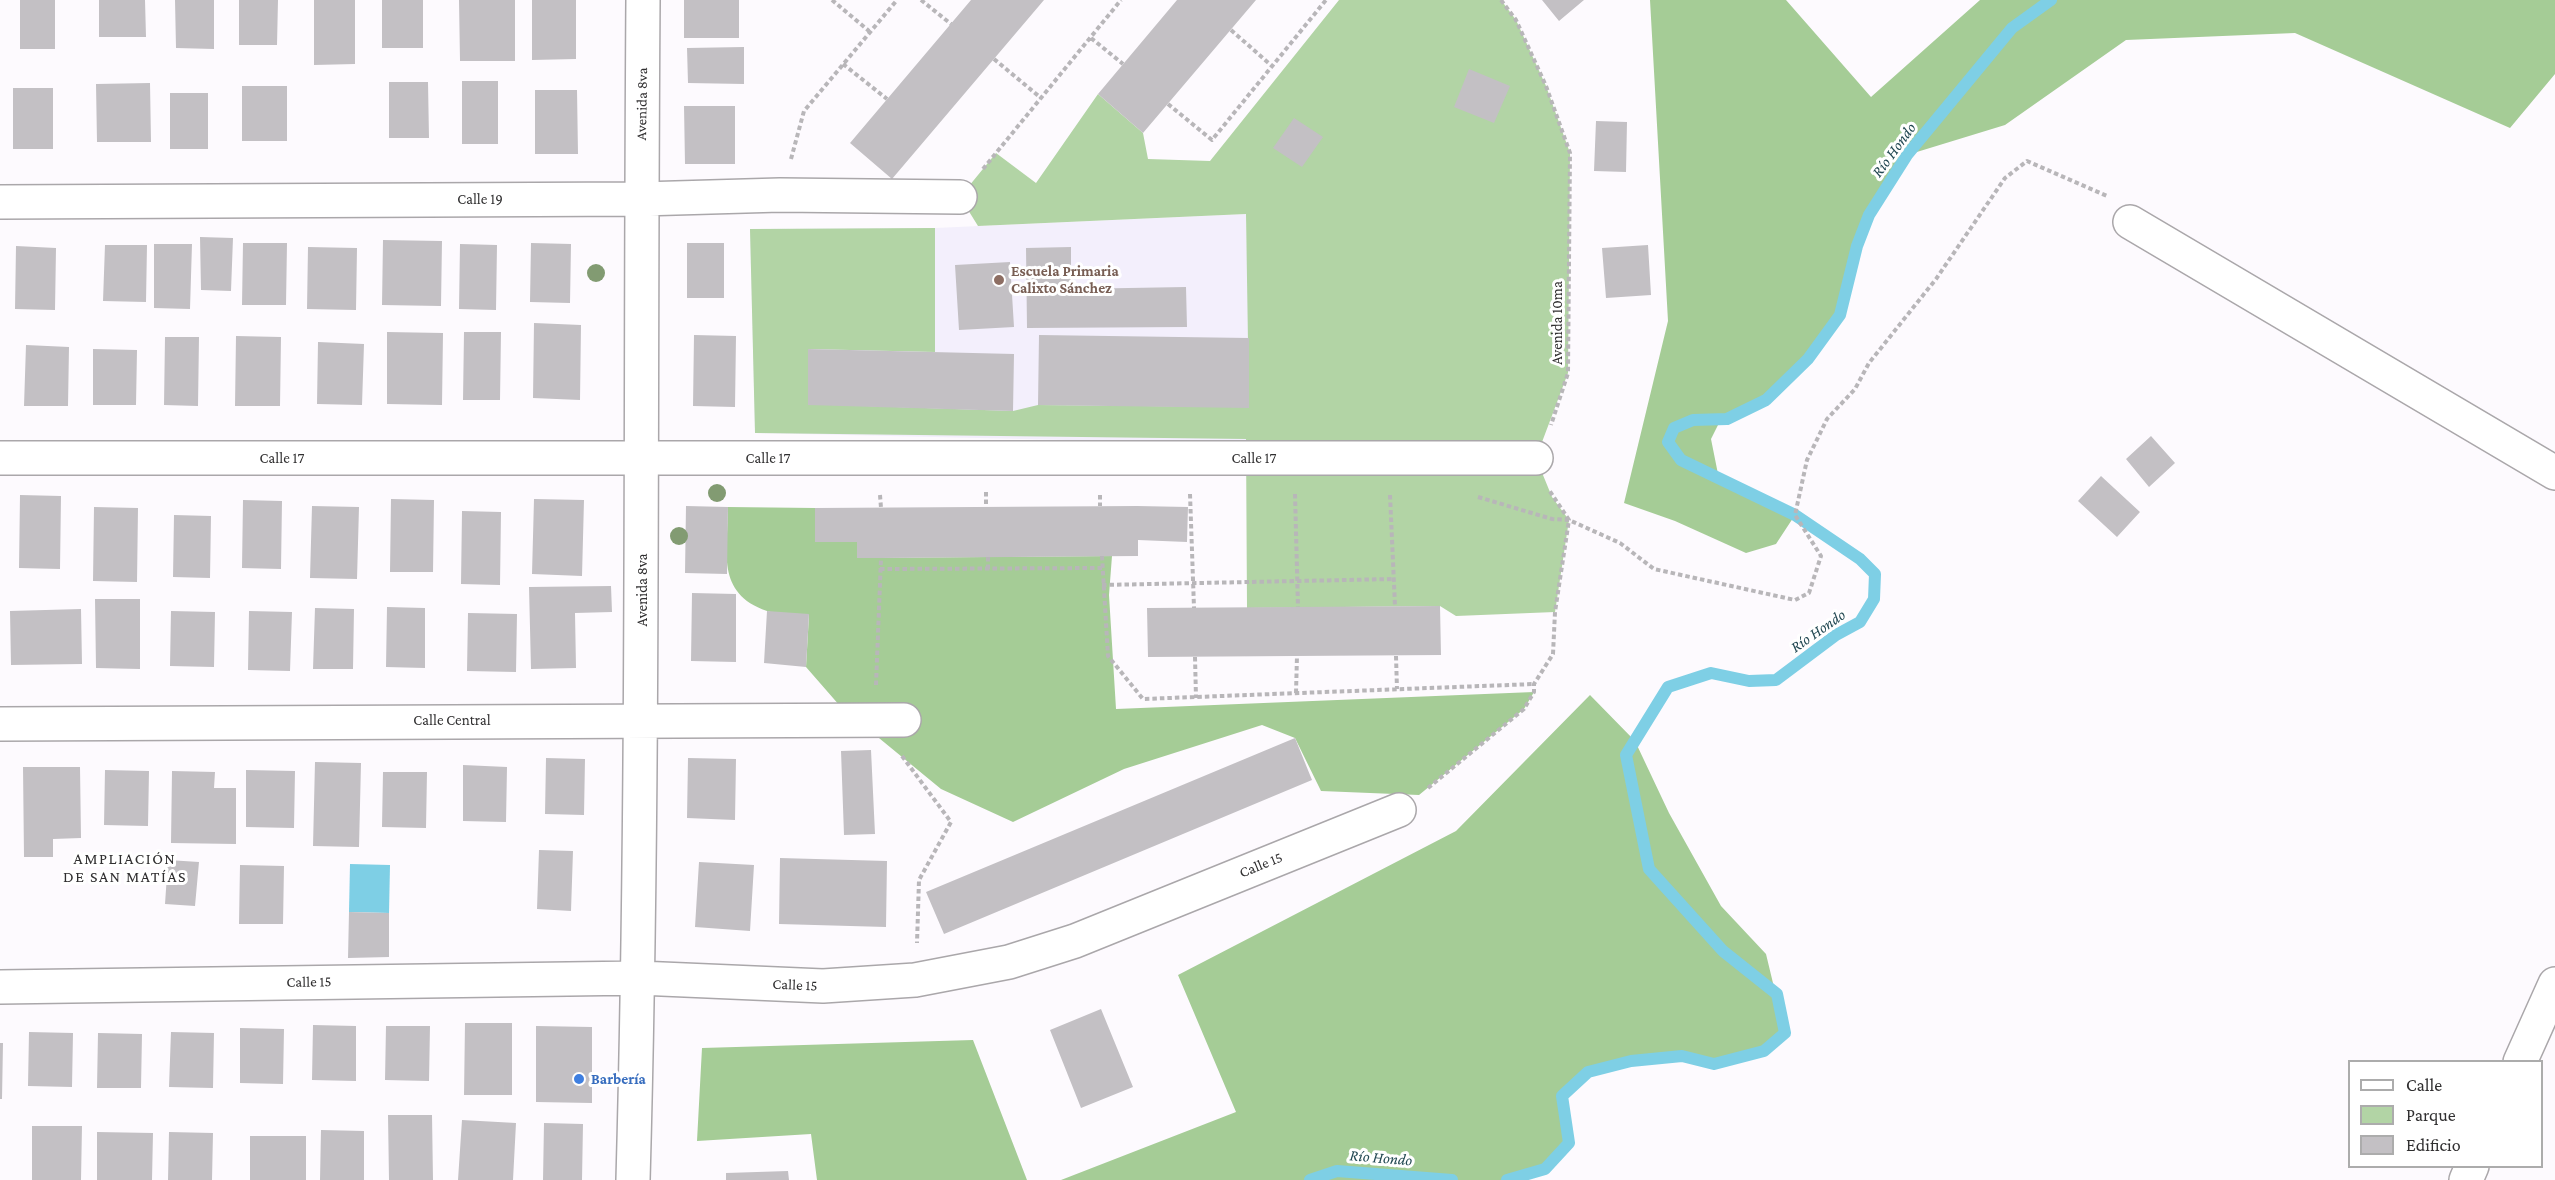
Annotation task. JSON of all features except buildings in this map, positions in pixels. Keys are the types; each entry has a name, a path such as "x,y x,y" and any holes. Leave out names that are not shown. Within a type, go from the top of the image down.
{"street":[{"name":"Avenida 8va","path":"633,1180 639,978 643,458 641,199 643,0"},
{"name":"Calle 19","path":"0,202 641,199 780,195 960,197"},
{"path":"2130,222 2555,473"},
{"name":"Calle 17","path":"0,458 1536,458"},
{"name":"Calle Central","path":"0,724 641,719 890,720"},
{"name":"Calle 15","path":"0,987 639,978 823,986 915,980 1009,962 1075,941 1399,810"},
{"path":"2521,1060 2555,984"}],"path":[{"path":"832,0 869,31"},
{"path":"780,195 804,111 897,0"},
{"path":"921,0 951,24"},
{"path":"960,197 1121,0"},
{"path":"1168,104 1212,140 1326,0"},
{"name":"Avenida 10ma","path":"1502,0 1516,20 1546,86 1570,153 1568,373 1536,458"},
{"path":"1231,30 1272,66"},
{"path":"1090,38 1123,64"},
{"path":"994,59 1041,98"},
{"path":"843,64 887,99"},
{"path":"1471,495 1552,519 1569,520 1620,543 1654,569 1795,600 1809,593 1821,556 1795,515 1807,460 1827,419 1855,389 1869,363 1936,279 2005,178 2027,161 2106,195 2130,222"},
{"path":"1188,458 1194,608"},
{"path":"1294,458 1298,607"},
{"path":"1389,458 1395,606"},
{"path":"1399,810 1524,709 1533,692 1534,684 1553,654 1555,612 1569,520 1552,497 1536,458"},
{"path":"1102,556 1108,656 1143,699 1534,684"},
{"path":"988,557 988,569"},
{"path":"881,558 890,720 951,822 919,880 915,980"},
{"path":"880,569 1102,568"},
{"path":"1102,585 1394,579"},
{"path":"1296,693 1297,656"},
{"path":"1396,656 1397,689"},
{"path":"1195,657 1196,698"}],"shaded area":[{"name":"Escuela Primaria Calixto Sánchez","path":"1246,214 1249,338 1246,444 755,433 750,229 935,228"}],"green space":[{"path":"1339,0 1501,0 1516,20 1546,86 1570,153 1568,373 1536,458 1552,497 1569,520 1555,612 1456,616 1440,606 1247,608 1246,439 755,433 750,229 935,228 935,352 808,349 808,404 1013,411 1038,405 1249,407 1246,214 978,226 960,197 996,153 1036,183 1098,94 1143,133 1148,159 1210,161"},
{"path":"1650,0 1786,0 1871,97 1980,0 2555,0 2555,74 2510,128 2295,33 2126,40 2005,125 1907,155 1869,215 1857,246 1840,315 1808,359 1766,400 1719,423 1711,439 1719,479 1795,515 1776,544 1746,553 1675,521 1624,503 1668,321"},
{"path":"728,507 815,508 815,541 857,542 858,558 1112,556 1109,595 1116,709 1534,692 1524,709 1419,795 1321,791 1295,738 1262,725 1124,769 1013,822 941,789 840,706 806,667 809,615 767,611 750,603 739,593 732,582 727,554"},
{"path":"1590,695 1635,741 1669,813 1721,906 1766,954 1785,1033 1764,1051 1714,1064 1681,1056 1631,1061 1588,1072 1562,1096 1569,1143 1545,1169 1507,1180 1061,1180 1236,1112 1178,975 1456,831"},
{"path":"973,1040 1027,1180 817,1180 811,1134 697,1141 702,1048"}],"water":[{"path":"350,864 390,865 389,913 349,912"}],"waterway":[{"name":"Río Hondo","path":"1507,1180 1545,1169 1569,1143 1562,1096 1588,1072 1631,1061 1682,1056 1714,1064 1764,1051 1785,1033 1777,994 1723,951 1649,869 1626,755 1668,687 1711,673 1749,681 1776,680 1836,635 1860,622 1874,599 1875,574 1860,559 1795,515 1681,460 1668,442 1674,428 1693,420 1727,419 1766,400 1808,359 1840,315 1857,246 1869,215 1907,155 2012,28 2051,0"},
{"name":"Río Hondo","path":"1310,1180 1337,1171 1452,1180"}],"place":[{"name":"Escuela Primaria Calixto Sánchez","path":"999,280"},
{"name":"Barbería","path":"579,1079"}],"district":[{"name":"AMPLIACIÓN DE SAN MATÍAS","path":"125,868"}]}
